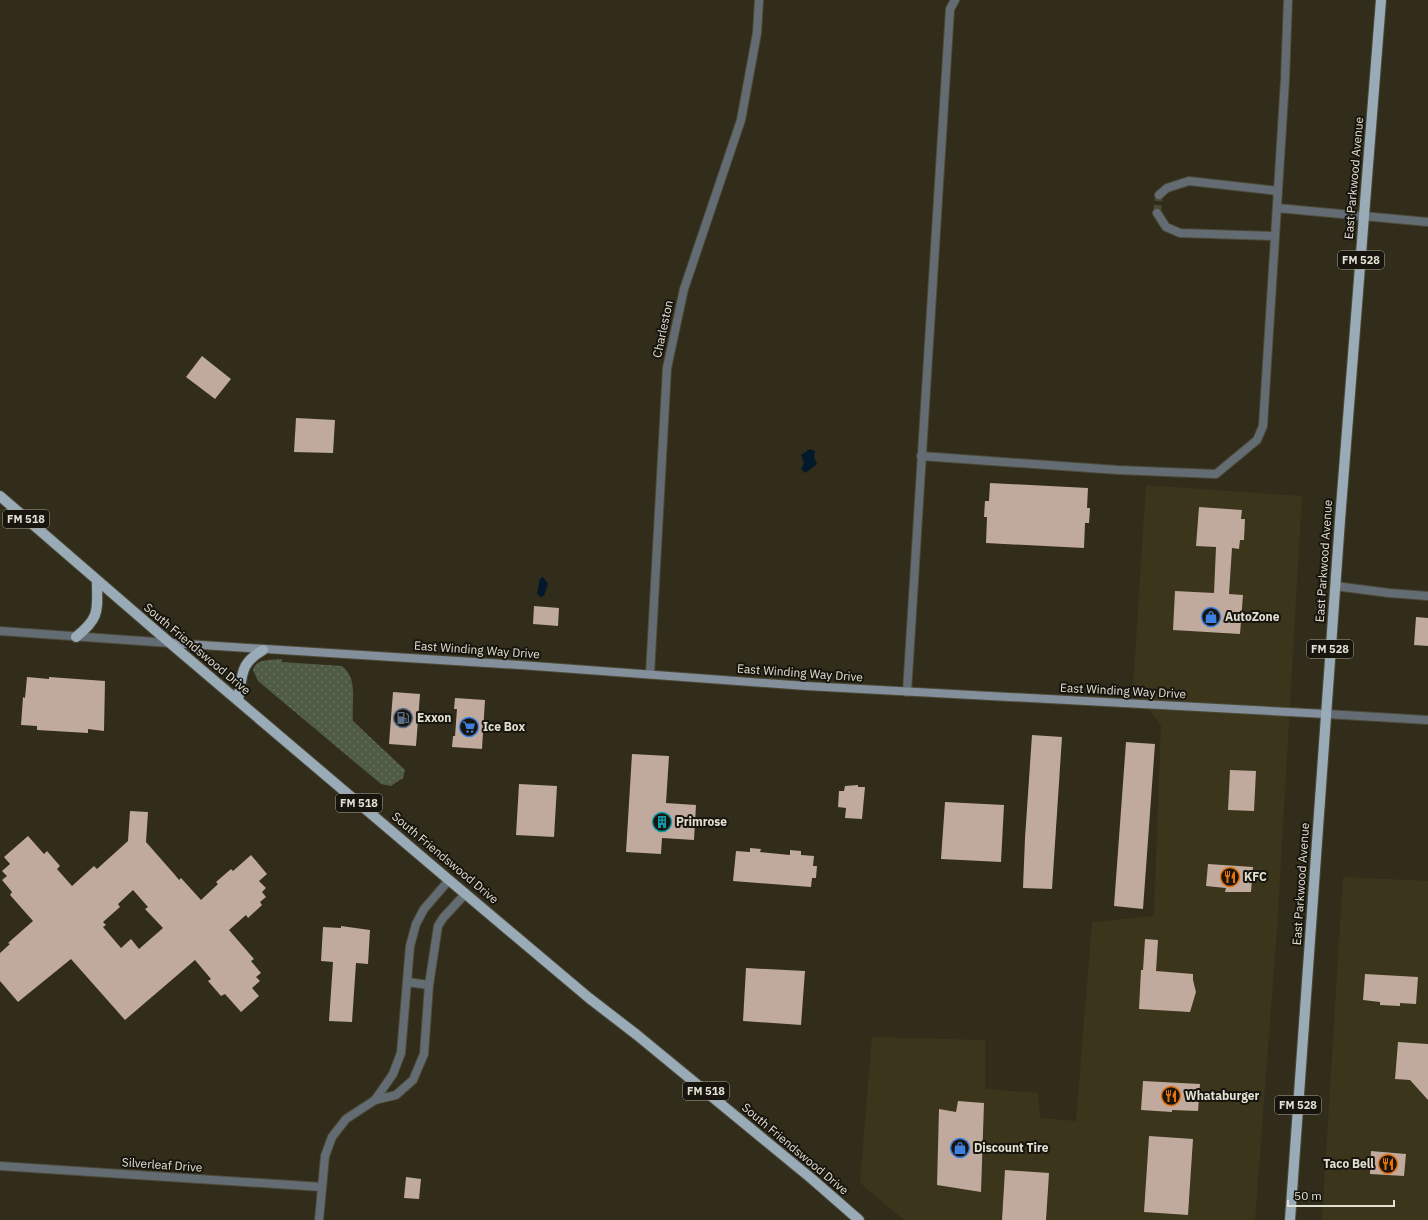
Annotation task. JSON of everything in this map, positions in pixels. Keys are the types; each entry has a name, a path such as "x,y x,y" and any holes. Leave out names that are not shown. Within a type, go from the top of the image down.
{"main road":[{"name":"East Parkwood Avenue","path":"1290,1220 1335,586 1381,0"},
{"name":"South Friendswood Drive","path":"0,496 97,581 589,998 638,1035 812,1179 859,1220"},
{"path":"76,637 89,627 96,618 97,581"},
{"path":"238,700 245,666 252,657 263,650"}],"street":[{"name":"Charleston","path":"650,674 667,368 684,289 740,120 757,33 758,0"},
{"path":"907,692 950,8 955,0"},
{"path":"921,456 1118,470 1216,474 1257,440 1263,426 1285,80 1288,0"},
{"path":"1159,195 1167,188 1188,181 1278,191"},
{"path":"1277,208 1428,222"},
{"path":"1157,213 1166,226 1180,233 1275,236"},
{"path":"1335,586 1428,596"},
{"path":"0,631 170,643"},
{"name":"East Winding Way Drive","path":"170,643 263,650 315,651 907,692 1428,720"},
{"path":"376,1100 393,1074 401,1053 410,946 416,924 424,909 449,880"},
{"path":"319,1220 325,1156 332,1137 346,1119 376,1100 396,1094 413,1080 424,1054 429,985 438,926 443,918 466,893"},
{"path":"407,982 429,985"},
{"name":"Silverleaf Drive","path":"0,1166 322,1187"}],"shaded area":[{"path":"1146,485 1302,496 1277,929 1255,1220 904,1220 860,1183 872,1037 985,1040 985,1089 1038,1093 1040,1118 1076,1121 1092,922 1154,916 1161,725 1133,688"},
{"path":"1343,877 1428,881 1428,1220 1322,1220"}],"green space":[{"path":"282,659 282,662 342,666 351,678 353,692 353,721 405,770 403,778 391,786 381,784 258,681 253,670 258,663 265,660"}],"water":[{"path":"810,449 815,451 814,457 817,464 805,473 801,469 804,463 801,455"},
{"path":"543,577 548,584 544,596 540,597 537,593 540,579"}],"building":[{"path":"202,356 231,379 215,399 186,377"},
{"path":"296,418 335,420 333,453 294,452"},
{"path":"990,483 1088,488 1087,508 1090,508 1089,523 1085,523 1084,548 986,543 987,517 984,517 985,501 989,501"},
{"path":"1199,507 1242,510 1241,519 1245,519 1244,540 1240,540 1239,549 1232,548 1229,594 1243,595 1240,634 1173,630 1175,591 1214,593 1216,547 1196,546"},
{"path":"534,606 559,608 558,626 533,624"},
{"path":"1416,617 1428,618 1428,646 1414,645"},
{"path":"27,677 105,681 104,731 88,729 88,733 37,730 37,726 21,725 23,697 25,698"},
{"path":"393,692 420,694 416,746 389,744"},
{"path":"455,698 485,700 482,749 452,747 453,736 455,736 457,709 454,709"},
{"path":"1032,735 1062,737 1052,889 1023,888"},
{"path":"1126,742 1155,744 1143,909 1114,906"},
{"name":"Primrose","path":"632,754 669,756 666,803 696,805 694,840 662,838 661,854 626,852"},
{"path":"1230,770 1256,771 1254,811 1228,810"},
{"path":"519,784 557,786 554,837 516,835"},
{"path":"858,785 858,787 865,787 862,819 845,818 846,808 838,807 839,791 844,791 845,786"},
{"path":"945,802 1004,805 1001,862 941,859"},
{"path":"130,811 148,812 146,842 179,880 181,878 201,900 218,884 216,882 231,869 233,871 251,855 267,874 259,881 266,888 262,892 266,897 260,902 262,905 248,918 246,915 229,930 254,959 251,961 261,973 256,977 260,981 252,988 259,996 241,1012 225,994 221,996 208,981 211,979 195,960 125,1020 71,959 18,1002 0,981 0,953 10,944 8,943 33,921 10,895 12,892 2,880 7,876 2,871 10,864 4,857 28,836 44,854 47,851 60,866 57,869 72,886 94,866 97,869 128,841","holes":["133,890 148,907 145,909 163,928 139,949 131,939 121,948 103,927 106,925 103,922 120,907 118,904"]},
{"path":"750,848 761,849 760,852 790,855 790,850 801,851 801,855 814,856 813,866 817,866 816,878 812,878 811,887 733,881 736,851 750,852"},
{"name":"KFC","path":"1208,864 1253,867 1251,892 1225,892 1226,888 1206,886"},
{"path":"341,926 370,930 368,964 356,963 352,1022 329,1021 333,962 321,961 323,927 341,928"},
{"path":"1145,939 1158,940 1156,971 1193,974 1196,992 1190,1012 1139,1009 1141,970 1143,970"},
{"path":"746,968 805,971 801,1025 743,1021"},
{"path":"1365,974 1418,977 1416,1004 1400,1003 1400,1006 1380,1005 1380,1002 1363,1000"},
{"path":"1398,1042 1428,1044 1428,1100 1410,1080 1395,1079"},
{"name":"Whataburger","path":"1143,1081 1200,1084 1198,1111 1172,1110 1172,1112 1141,1110"},
{"name":"Discount Tire","path":"958,1101 984,1103 981,1192 937,1185 939,1109 956,1112"},
{"path":"1149,1136 1193,1139 1188,1215 1144,1212"},
{"name":"Taco Bell","path":"1371,1151 1406,1154 1404,1176 1370,1174"},
{"path":"1005,1170 1049,1173 1046,1220 1002,1220"},
{"path":"406,1177 421,1179 419,1199 404,1198"}],"tunnel":[{"path":"1157,213 1159,195"}],"place":[{"name":"AutoZone","path":"1211,617"},
{"name":"Exxon","path":"403,718"},
{"name":"Ice Box","path":"469,727"},
{"name":"Primrose","path":"662,822"},
{"name":"KFC","path":"1230,877"},
{"name":"Whataburger","path":"1171,1096"},
{"name":"Discount Tire","path":"960,1148"},
{"name":"Taco Bell","path":"1388,1164"}]}
